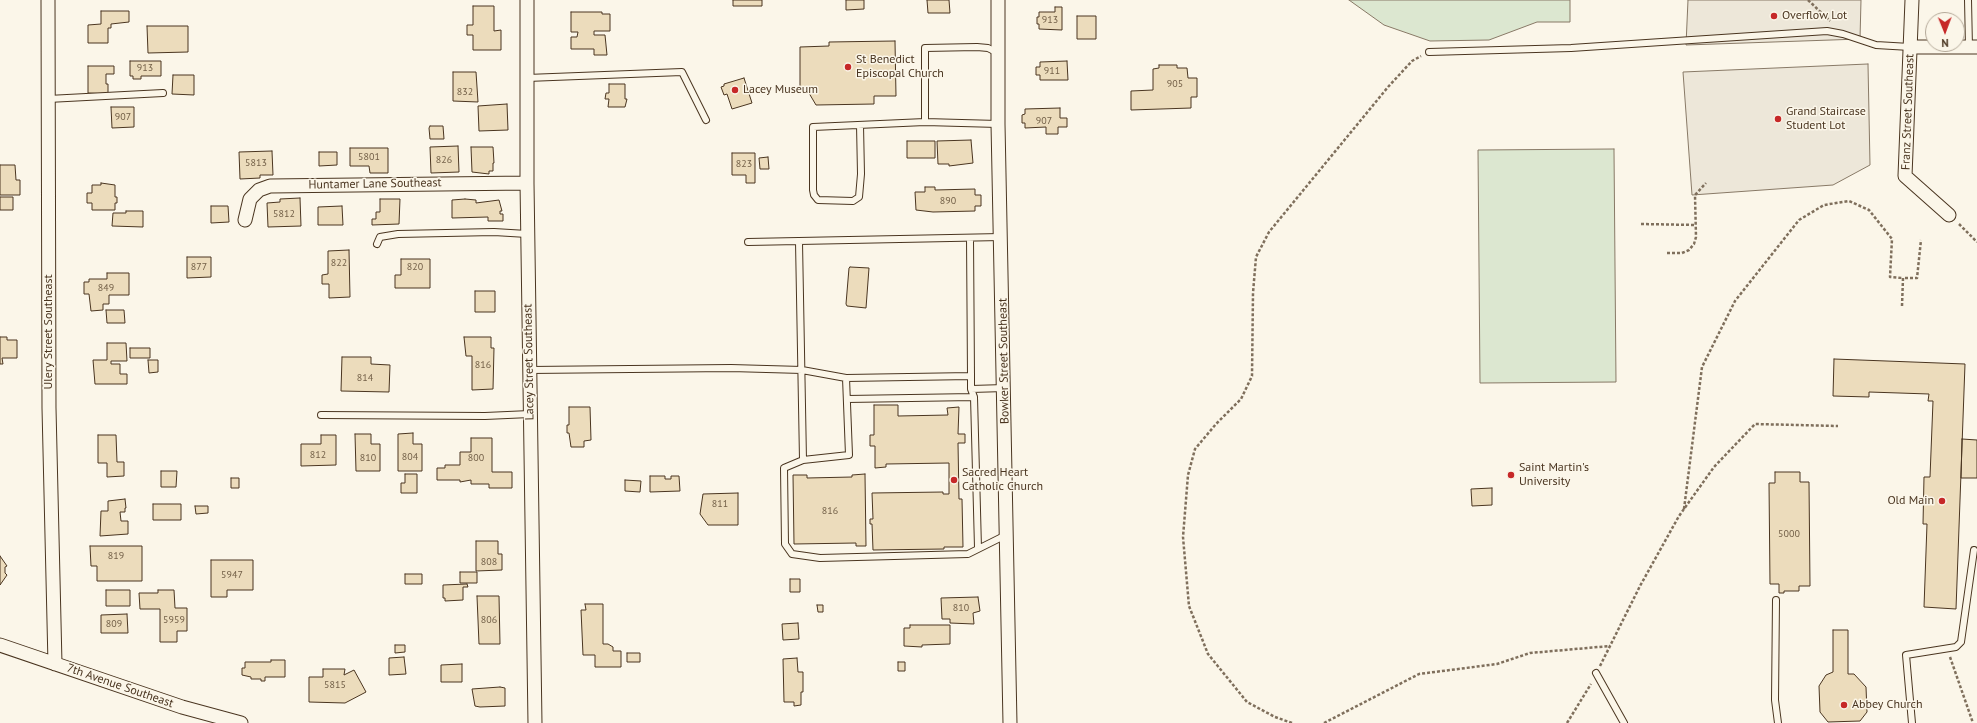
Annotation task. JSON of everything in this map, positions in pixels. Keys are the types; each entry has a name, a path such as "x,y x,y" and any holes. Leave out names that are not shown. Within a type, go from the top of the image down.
{"street":[{"name":"Ulery Street Southeast","path":"48,0 49,408 54,664"},
{"name":"Lacey Street Southeast","path":"527,0 527,234 535,723"},
{"name":"Bowker Street Southeast","path":"998,0 998,124 1008,535 1010,723"},
{"name":"Franz Street Southeast","path":"1912,0 1905,176 1949,215"},
{"path":"1910,47 1973,47"},
{"name":"Huntamer Lane Southeast","path":"245,220 250,199 259,190 270,186 527,183"},
{"name":"7th Avenue Southeast","path":"0,645 182,707 241,723"}],"lane":[{"path":"1968,0 1973,47"},
{"path":"1429,52 1571,48 1805,31 1827,31 1843,34 1876,45 1910,47"},
{"path":"925,122 925,48 976,47 988,48 998,53"},
{"path":"527,78 682,72 706,120"},
{"path":"48,99 163,93"},
{"path":"860,125 861,174 859,197 853,201 818,200 814,195 813,190 813,127 925,122 998,124"},
{"path":"377,244 380,237 398,234 494,232 527,234"},
{"path":"748,242 1001,237"},
{"path":"970,238 971,389 974,397 978,548"},
{"path":"799,242 804,460"},
{"path":"530,370 731,368 802,370 846,378 971,376"},
{"path":"846,378 849,455 804,460 784,468 785,544 792,554 820,558 968,554 1008,535"},
{"path":"971,389 1004,388"},
{"path":"847,399 974,397"},
{"path":"321,415 530,414"},
{"path":"1912,723 1906,655 1956,647 1961,642 1974,550"},
{"path":"1776,600 1775,700 1778,723"},
{"path":"1596,673 1624,723"}],"path":[{"path":"1808,0 1843,34"},
{"path":"1292,723 1275,718 1247,702 1208,654 1189,606 1183,537 1188,475 1195,449 1216,424 1241,399 1252,376 1253,293 1256,257 1269,232 1388,87 1412,61 1429,52"},
{"path":"1666,253 1682,253 1689,250 1696,238 1695,195 1706,183"},
{"path":"1684,510 1702,367 1735,302 1798,220 1824,205 1849,201 1869,210 1892,239 1890,277 1917,278 1921,240"},
{"path":"1949,215 1977,242"},
{"path":"1641,224 1696,225"},
{"path":"1902,306 1903,278"},
{"path":"1567,723 1586,693 1640,586 1684,510 1714,467 1755,424 1838,426"},
{"path":"1324,723 1419,674 1438,670 1497,664 1530,653 1610,646"},
{"path":"1947,649 1973,723"}],"green space":[{"path":"1349,0 1570,0 1570,22 1537,22 1489,40 1430,41 1384,25"},
{"path":"1614,149 1616,382 1480,383 1478,150"}],"shaded area":[{"name":"Overflow Lot","path":"1688,0 1861,0 1860,39 1686,45"},
{"name":"Grand Staircase Student Lot","path":"1868,64 1870,165 1833,185 1692,195 1683,72"}],"building":[{"path":"733,0 762,0 762,6 733,6"},
{"path":"846,0 864,0 864,9 846,10"},
{"path":"927,0 949,0 950,13 928,13"},
{"path":"473,6 494,6 494,31 501,30 501,50 473,50 473,35 467,35 467,25 473,25"},
{"path":"1055,7 1062,7 1062,30 1039,29 1037,17 1039,17 1039,12 1055,12"},
{"path":"101,11 129,11 129,22 111,24 111,28 108,28 108,43 88,43 88,25 101,24"},
{"path":"571,12 602,12 602,14 610,14 610,31 594,31 594,35 605,35 607,55 594,55 594,49 571,49 571,37 577,37 578,32 571,32"},
{"path":"1077,16 1096,16 1096,39 1077,39"},
{"path":"147,26 188,26 188,52 148,53"},
{"name":"St Benedict Episcopal Church","path":"895,41 896,96 874,96 874,104 816,105 806,88 800,88 800,47 829,46 829,42"},
{"path":"130,61 161,61 161,76 141,76 141,79 133,79 133,76 130,76"},
{"path":"1067,61 1068,80 1040,80 1040,75 1036,75 1036,67 1040,67 1040,62"},
{"path":"1159,65 1177,65 1177,68 1187,68 1188,78 1197,78 1197,97 1191,97 1191,108 1131,110 1131,91 1153,90 1153,69 1159,68"},
{"path":"88,66 114,66 114,74 106,74 108,94 88,93"},
{"path":"453,72 476,72 478,102 453,101"},
{"path":"173,75 194,75 194,95 172,94"},
{"name":"Lacey Museum","path":"744,78 752,103 732,109 727,94 724,95 721,87 724,86 724,84"},
{"path":"609,84 625,84 625,99 627,99 625,107 608,107 609,99 605,99 606,93 609,93"},
{"path":"507,104 508,130 479,131 478,106"},
{"path":"111,107 134,107 134,127 112,128"},
{"path":"1060,108 1060,118 1067,118 1067,127 1058,127 1058,134 1046,134 1046,127 1025,128 1025,123 1022,123 1022,115 1025,114 1025,109"},
{"path":"430,126 443,126 444,139 430,139"},
{"path":"971,140 973,163 949,166 949,164 938,164 937,141"},
{"path":"907,141 935,141 935,158 907,158"},
{"path":"458,146 459,172 431,173 430,147"},
{"path":"471,147 493,147 493,171 489,171 489,174 472,172"},
{"path":"350,148 388,148 388,173 370,173 369,166 350,166"},
{"path":"272,151 273,175 260,175 260,178 240,179 239,152"},
{"path":"319,152 337,152 337,165 319,166"},
{"path":"732,153 755,153 755,183 746,183 746,175 732,175"},
{"path":"768,157 769,169 760,169 759,158"},
{"path":"0,165 15,165 16,180 20,180 20,195 0,195"},
{"path":"101,183 115,185 115,197 117,197 117,203 115,203 115,210 92,210 92,203 87,203 87,193 92,193 92,185 101,185"},
{"path":"925,187 935,187 935,190 975,189 975,195 981,195 981,206 975,206 975,211 933,212 916,210 915,192 925,192"},
{"path":"0,197 13,197 13,210 0,210"},
{"path":"300,198 301,226 268,227 267,203 280,202 280,199"},
{"path":"380,199 400,199 399,224 372,225 372,219 376,219 376,212 380,212"},
{"path":"452,200 476,200 476,203 499,200 502,211 500,211 500,214 503,214 503,221 488,221 488,217 452,218"},
{"path":"211,206 228,206 229,222 211,223"},
{"path":"342,206 343,225 318,225 318,207"},
{"path":"126,211 143,211 143,227 112,226 113,213 126,213"},
{"path":"349,250 350,297 329,298 329,284 322,284 322,275 328,274 328,251"},
{"path":"187,257 211,257 211,277 187,278"},
{"path":"401,259 430,259 430,288 395,288 395,275 401,275"},
{"path":"850,267 869,268 866,308 847,306 846,304"},
{"path":"107,273 129,273 129,295 109,295 109,304 103,304 103,310 91,311 89,294 84,294 84,282 89,282 89,279 107,279"},
{"path":"475,291 495,291 495,312 475,312"},
{"path":"106,310 124,310 125,323 107,323"},
{"path":"0,337 7,337 7,340 17,340 17,358 2,358 3,364 0,364"},
{"path":"464,337 491,337 491,348 494,348 493,389 472,390 472,356 466,356"},
{"path":"107,343 126,343 127,361 111,361 111,364 120,364 120,374 127,374 127,384 95,384 93,360 107,360"},
{"path":"130,348 150,348 150,358 130,358"},
{"path":"342,357 371,357 371,364 390,365 389,392 341,391"},
{"name":"Old Main","path":"1834,359 1965,364 1956,609 1924,607 1927,524 1923,524 1924,477 1930,477 1933,401 1928,401 1929,394 1869,392 1869,397 1833,396"},
{"path":"148,360 158,360 158,372 149,373"},
{"name":"Sacred Heart Catholic Church","path":"874,405 898,405 898,416 948,415 947,408 959,407 958,434 965,434 965,443 958,443 959,499 962,499 963,547 944,547 944,549 873,550 872,524 870,524 870,519 873,519 872,493 943,492 943,494 949,494 949,463 886,464 886,467 875,468 875,446 870,446 870,435 874,435"},
{"path":"569,407 590,407 591,440 584,441 584,447 571,447 569,433 567,433 567,425 569,425"},
{"path":"413,433 413,444 422,444 422,471 398,471 398,434"},
{"path":"355,434 371,434 371,444 380,444 380,471 356,471"},
{"path":"98,435 116,435 117,462 124,462 124,476 107,477 107,463 98,463"},
{"path":"321,435 336,435 336,465 301,466 301,444 321,444"},
{"path":"471,438 492,438 492,472 512,472 512,488 489,488 489,484 471,484 471,480 460,482 460,480 437,480 437,468 445,468 445,465 460,465 460,452 471,452"},
{"path":"1962,439 1977,440 1977,478 1961,478"},
{"path":"161,471 177,471 176,487 161,487"},
{"path":"1775,472 1800,472 1800,482 1809,482 1810,586 1799,586 1799,591 1784,591 1784,593 1779,593 1779,584 1770,584 1769,483 1775,483"},
{"path":"405,474 417,474 417,493 401,493 401,483 405,483"},
{"path":"865,474 866,546 856,546 856,543 794,544 793,475 807,475 807,478 852,477 852,475"},
{"path":"650,476 665,476 665,479 671,479 671,476 679,476 680,491 650,492"},
{"path":"231,478 239,478 239,488 231,488"},
{"path":"625,480 641,481 640,492 625,491"},
{"path":"1492,488 1492,505 1472,506 1471,489"},
{"path":"738,493 738,525 708,525 700,514 703,494"},
{"path":"125,499 125,512 120,512 121,521 128,521 128,534 100,536 101,511 108,511 108,501"},
{"path":"153,504 181,504 181,520 153,520"},
{"path":"195,506 208,506 208,513 196,514"},
{"path":"476,541 498,541 498,554 502,554 502,570 476,571"},
{"path":"90,546 142,546 142,581 97,581 97,566 91,566"},
{"path":"0,556 7,566 5,567 5,573 7,575 0,585"},
{"path":"211,560 253,560 253,590 227,590 227,597 211,597"},
{"path":"460,572 477,572 477,583 460,583"},
{"path":"405,574 422,574 422,584 405,584"},
{"path":"790,579 800,579 800,592 790,592"},
{"path":"467,584 468,587 463,587 463,600 445,601 445,598 443,598 443,585"},
{"path":"106,590 130,590 130,606 106,606"},
{"path":"158,590 174,590 175,608 187,608 187,631 177,631 177,642 160,642 160,609 140,609 139,593 158,593"},
{"path":"477,596 499,596 500,644 479,644"},
{"path":"978,597 980,611 973,613 974,624 950,623 950,619 942,619 941,598"},
{"path":"585,604 603,604 603,644 608,644 613,647 613,651 621,651 621,667 595,667 595,655 583,655 581,610 586,610"},
{"path":"817,605 823,605 823,612 818,612"},
{"path":"127,614 128,633 101,633 101,615"},
{"path":"798,623 799,639 783,640 782,624"},
{"path":"910,625 950,625 950,644 922,645 922,647 904,646 904,628 910,628"},
{"path":"1833,630 1848,630 1848,674 1854,674 1866,687 1867,712 1860,721 1828,722 1820,712 1819,686 1826,675 1833,672"},
{"path":"395,645 405,645 405,652 395,653"},
{"path":"627,653 640,653 640,662 627,662"},
{"path":"404,657 406,674 389,675 389,658"},
{"path":"797,658 798,672 803,672 803,692 801,692 801,705 794,706 794,702 784,702 783,659"},
{"path":"271,660 285,660 285,677 265,677 265,681 261,681 261,679 251,679 251,677 242,675 242,668 245,668 245,662 271,662"},
{"path":"898,662 905,662 905,671 898,671"},
{"path":"462,664 462,682 441,682 441,665"},
{"path":"323,669 345,669 344,675 354,670 366,692 345,703 309,702 309,677 323,677"},
{"path":"505,688 505,706 475,706 472,689"}],"place":[{"name":"Overflow Lot","path":"1774,16"},
{"name":"St Benedict Episcopal Church","path":"848,67"},
{"name":"Lacey Museum","path":"735,90"},
{"name":"Grand Staircase Student Lot","path":"1778,119"},
{"name":"Saint Martin's University","path":"1511,475"},
{"name":"Sacred Heart Catholic Church","path":"954,480"},
{"name":"Old Main","path":"1942,501"},
{"name":"Abbey Church","path":"1844,705"}]}
